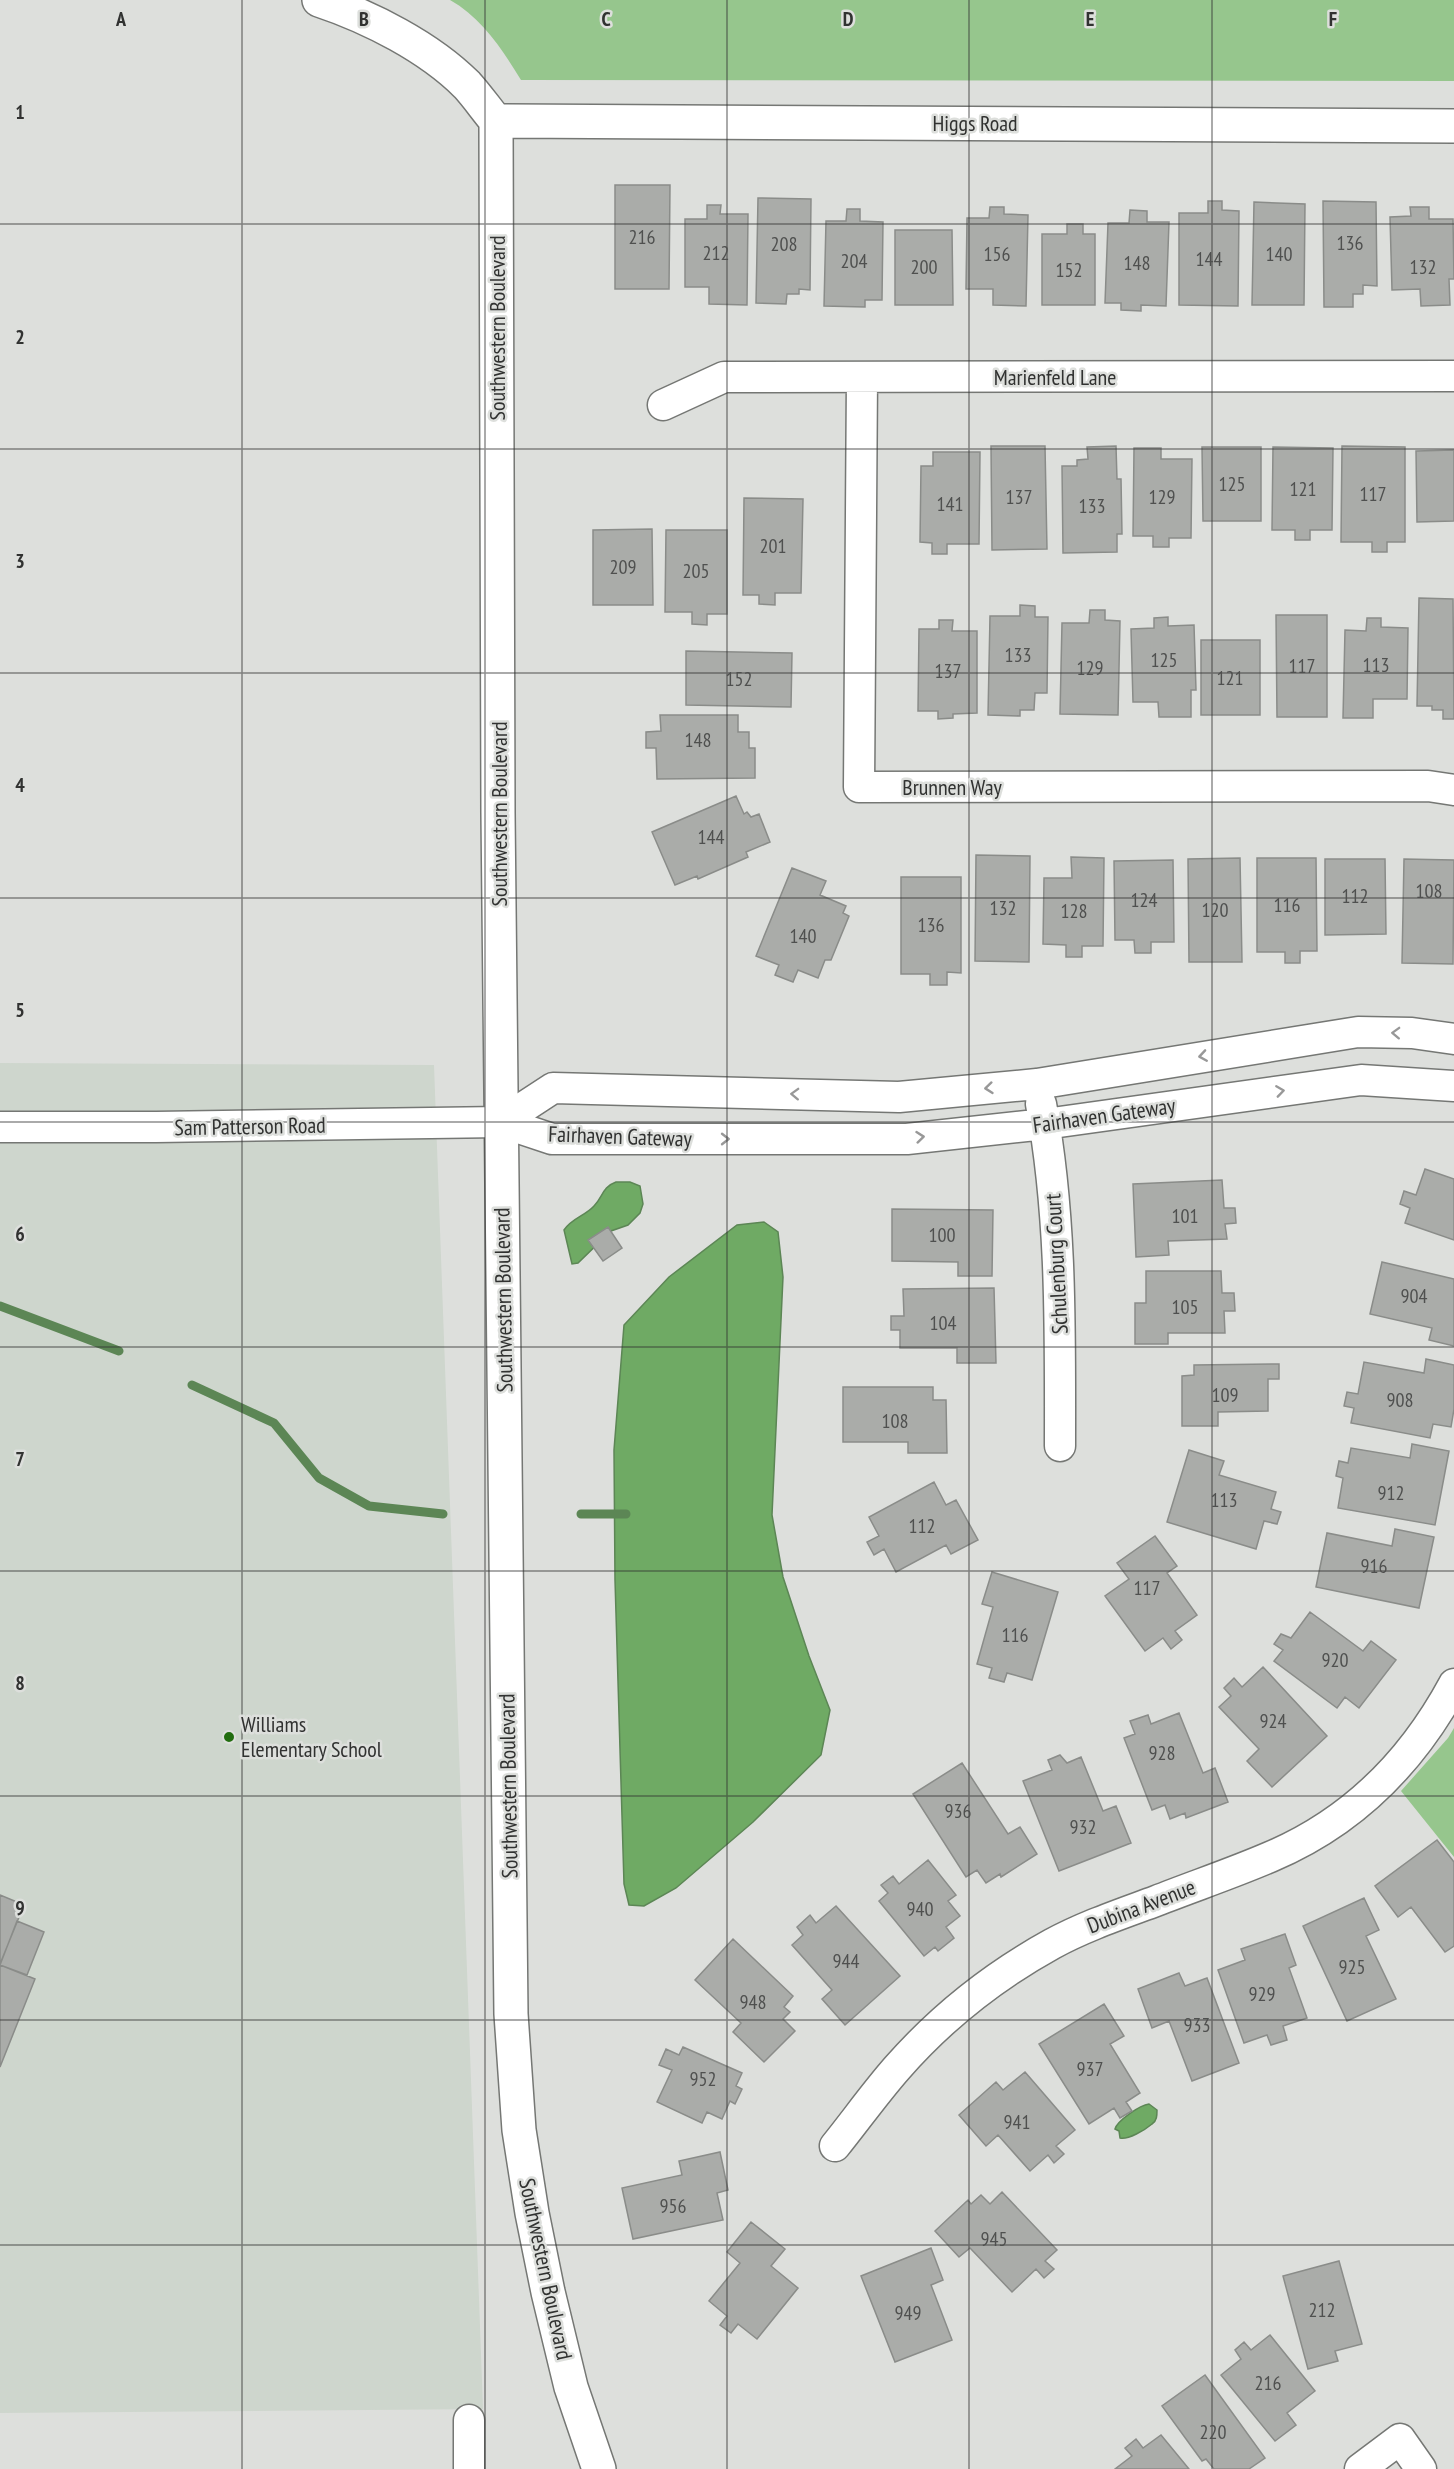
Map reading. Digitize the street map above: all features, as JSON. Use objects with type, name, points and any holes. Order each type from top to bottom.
[{"type":"street","points":[[320,0],[354,12],[395,33],[435,59],[466,84],[496,121]]},
{"type":"street","name":"Higgs Road","points":[[496,121],[1454,126]]},
{"type":"street","name":"Southwestern Boulevard","points":[[496,121],[501,1122],[510,2014],[519,2130],[532,2212],[571,2387],[599,2469]]},
{"type":"street","name":"Marienfeld Lane","points":[[663,405],[724,377],[1454,376]]},
{"type":"street","name":"Brunnen Way","points":[[862,377],[860,787],[1428,786],[1454,790]]},
{"type":"street","name":"Fairhaven Gateway","points":[[501,1122],[553,1088],[899,1097],[1037,1084],[1358,1032],[1412,1034],[1454,1039]]},
{"type":"street","name":"Fairhaven Gateway","points":[[501,1122],[552,1139],[907,1139],[1045,1124],[1361,1080],[1454,1086]]},
{"type":"street","name":"Schulenburg Court","points":[[1037,1084],[1045,1124],[1058,1251],[1060,1446]]},
{"type":"street","name":"Sam Patterson Road","points":[[0,1127],[156,1128],[501,1122]]},
{"type":"street","name":"Dubina Avenue","points":[[835,2146],[897,2068],[925,2039],[970,1998],[1010,1970],[1084,1928],[1272,1857],[1342,1818],[1399,1765],[1421,1739],[1454,1684]]},
{"type":"street","points":[[469,2420],[469,2469]]},
{"type":"street","points":[[1360,2469],[1400,2439],[1421,2469]]},
{"type":"shaded area","points":[[450,0],[1454,0],[1454,81],[521,80],[482,25]]},
{"type":"shaded area","name":"Williams Elementary School","points":[[0,1063],[434,1065],[483,2409],[0,2413]]},
{"type":"shaded area","points":[[616,1182],[630,1182],[640,1186],[643,1204],[640,1213],[628,1225],[611,1231],[578,1263],[572,1264],[564,1230],[597,1203],[605,1189]]},
{"type":"shaded area","points":[[764,1222],[778,1232],[783,1277],[772,1515],[783,1577],[809,1656],[830,1710],[821,1755],[753,1822],[676,1888],[644,1906],[629,1905],[624,1884],[615,1580],[614,1450],[624,1325],[669,1277],[737,1225]]},
{"type":"shaded area","points":[[1454,1728],[1454,1857],[1401,1791],[1448,1738]]},
{"type":"shaded area","points":[[1149,2104],[1157,2110],[1154,2123],[1127,2138],[1120,2138],[1119,2131],[1115,2129],[1120,2122],[1135,2110]]},
{"type":"building","points":[[615,185],[670,185],[669,289],[615,289]]},
{"type":"building","points":[[758,198],[811,199],[810,290],[799,289],[799,294],[787,294],[786,304],[756,303]]},
{"type":"building","points":[[1208,201],[1222,201],[1222,210],[1239,211],[1238,306],[1179,305],[1179,213],[1208,213]]},
{"type":"building","points":[[1323,201],[1376,202],[1377,286],[1363,285],[1363,294],[1353,294],[1353,307],[1324,307]]},
{"type":"building","points":[[1254,202],[1305,204],[1304,305],[1252,305]]},
{"type":"building","points":[[707,205],[721,205],[720,214],[748,214],[747,305],[709,304],[709,287],[685,287],[685,219],[707,219]]},
{"type":"building","points":[[990,207],[1004,207],[1004,214],[1028,215],[1026,306],[993,305],[993,289],[966,289],[967,218],[989,218]]},
{"type":"building","points":[[1410,207],[1429,207],[1429,219],[1453,219],[1454,279],[1449,279],[1450,305],[1421,306],[1420,289],[1392,290],[1390,217],[1411,216]]},
{"type":"building","points":[[847,209],[860,209],[860,221],[883,222],[882,300],[865,300],[865,307],[824,306],[826,221],[846,221]]},
{"type":"building","points":[[1130,210],[1147,211],[1147,222],[1169,222],[1166,306],[1141,305],[1141,311],[1121,310],[1121,303],[1105,303],[1108,223],[1129,223]]},
{"type":"building","points":[[1067,224],[1083,224],[1083,234],[1095,234],[1095,305],[1042,305],[1042,234],[1067,234]]},
{"type":"building","points":[[895,230],[952,230],[953,305],[895,305]]},
{"type":"building","points":[[991,446],[1045,446],[1047,549],[992,550]]},
{"type":"building","points":[[1116,446],[1117,479],[1121,479],[1122,534],[1117,534],[1117,552],[1063,553],[1062,466],[1077,466],[1077,460],[1088,459],[1087,447]]},
{"type":"building","points":[[1342,446],[1405,447],[1405,542],[1387,542],[1387,552],[1372,552],[1372,542],[1341,542]]},
{"type":"building","points":[[1202,447],[1261,447],[1261,521],[1203,521]]},
{"type":"building","points":[[1273,447],[1333,448],[1332,530],[1310,530],[1310,540],[1295,540],[1295,530],[1272,530]]},
{"type":"building","points":[[1134,448],[1161,448],[1161,459],[1192,459],[1191,538],[1169,538],[1169,547],[1153,547],[1153,536],[1133,536]]},
{"type":"building","points":[[1454,450],[1454,521],[1417,522],[1416,451]]},
{"type":"building","points":[[933,452],[980,452],[979,544],[947,544],[947,554],[932,554],[932,543],[920,542],[921,466],[933,466]]},
{"type":"building","points":[[744,498],[803,499],[801,593],[775,593],[775,605],[759,604],[759,595],[743,595]]},
{"type":"building","points":[[652,529],[653,605],[593,605],[593,530]]},
{"type":"building","points":[[666,530],[727,530],[727,614],[707,614],[707,625],[692,624],[692,612],[665,612]]},
{"type":"building","points":[[1419,598],[1453,599],[1454,719],[1443,719],[1443,710],[1432,710],[1432,706],[1417,706]]},
{"type":"building","points":[[1020,605],[1035,606],[1035,617],[1048,617],[1047,693],[1035,693],[1034,710],[1020,710],[1020,716],[988,715],[990,616],[1020,616]]},
{"type":"building","points":[[1090,610],[1105,610],[1105,620],[1120,621],[1118,715],[1060,714],[1062,623],[1089,623]]},
{"type":"building","points":[[1276,615],[1327,615],[1327,717],[1277,717]]},
{"type":"building","points":[[1168,617],[1168,626],[1194,625],[1196,690],[1191,690],[1191,717],[1159,717],[1158,702],[1133,702],[1131,629],[1154,628],[1154,618]]},
{"type":"building","points":[[1367,618],[1381,618],[1381,627],[1408,628],[1407,699],[1373,699],[1373,718],[1343,718],[1345,630],[1366,631]]},
{"type":"building","points":[[939,620],[953,620],[952,631],[977,631],[977,713],[953,714],[953,718],[938,719],[938,711],[918,711],[919,629],[939,629]]},
{"type":"building","points":[[1201,640],[1260,640],[1260,715],[1201,715]]},
{"type":"building","points":[[686,651],[792,653],[791,707],[686,705]]},
{"type":"building","points":[[660,715],[738,715],[738,732],[749,732],[749,748],[755,748],[755,778],[657,779],[656,748],[646,748],[646,732],[661,731]]},
{"type":"building","points":[[736,796],[744,814],[747,812],[751,817],[759,814],[770,842],[746,852],[748,857],[698,879],[697,876],[675,885],[652,832]]},
{"type":"building","points":[[976,855],[1030,856],[1029,962],[975,961]]},
{"type":"building","points":[[1071,857],[1104,858],[1103,946],[1082,946],[1082,957],[1066,957],[1066,945],[1043,944],[1044,878],[1072,878]]},
{"type":"building","points":[[1240,858],[1242,962],[1189,962],[1188,859]]},
{"type":"building","points":[[1257,858],[1316,858],[1317,951],[1300,951],[1300,963],[1285,963],[1285,952],[1257,952]]},
{"type":"building","points":[[1325,859],[1385,859],[1386,934],[1325,935]]},
{"type":"building","points":[[1404,859],[1454,860],[1453,964],[1402,963]]},
{"type":"building","points":[[1173,860],[1174,942],[1151,942],[1151,953],[1135,953],[1134,940],[1115,940],[1114,861]]},
{"type":"building","points":[[792,868],[826,881],[820,895],[846,906],[843,913],[849,916],[831,960],[825,960],[818,978],[798,970],[793,982],[775,975],[779,965],[756,956]]},
{"type":"building","points":[[901,877],[961,877],[961,973],[947,972],[947,985],[930,985],[930,974],[901,974]]},
{"type":"building","points":[[1425,1169],[1454,1179],[1454,1240],[1405,1223],[1410,1208],[1400,1204],[1404,1191],[1416,1195]]},
{"type":"building","points":[[1222,1180],[1224,1208],[1235,1208],[1236,1223],[1225,1224],[1227,1239],[1168,1241],[1169,1255],[1136,1257],[1133,1184]]},
{"type":"building","points":[[892,1209],[993,1210],[992,1276],[958,1276],[958,1262],[892,1261]]},
{"type":"building","points":[[608,1227],[622,1248],[603,1261],[588,1240]]},
{"type":"building","points":[[1382,1262],[1454,1279],[1454,1346],[1429,1340],[1432,1328],[1370,1314]]},
{"type":"building","points":[[1146,1271],[1221,1271],[1222,1293],[1234,1293],[1235,1311],[1224,1311],[1225,1333],[1168,1333],[1168,1344],[1135,1344],[1135,1303],[1146,1303]]},
{"type":"building","points":[[994,1288],[996,1363],[957,1363],[957,1348],[900,1348],[900,1330],[891,1330],[891,1316],[904,1316],[903,1289]]},
{"type":"building","points":[[1426,1359],[1454,1365],[1454,1409],[1451,1427],[1433,1424],[1430,1438],[1351,1423],[1354,1408],[1344,1406],[1347,1392],[1358,1394],[1364,1362],[1424,1373]]},
{"type":"building","points":[[1279,1364],[1279,1379],[1268,1379],[1268,1411],[1218,1412],[1218,1426],[1182,1426],[1182,1376],[1194,1375],[1194,1365]]},
{"type":"building","points":[[843,1387],[933,1387],[933,1400],[946,1400],[947,1453],[908,1453],[908,1442],[843,1442]]},
{"type":"building","points":[[1412,1444],[1449,1451],[1435,1525],[1338,1508],[1343,1478],[1336,1476],[1339,1461],[1348,1463],[1351,1448],[1410,1458]]},
{"type":"building","points":[[1189,1450],[1224,1461],[1219,1475],[1276,1492],[1271,1509],[1281,1512],[1277,1524],[1264,1521],[1256,1549],[1167,1522]]},
{"type":"building","points":[[934,1482],[946,1505],[956,1500],[978,1540],[951,1554],[946,1545],[896,1572],[884,1549],[874,1555],[867,1542],[879,1536],[869,1517]]},
{"type":"building","points":[[1395,1529],[1434,1537],[1419,1608],[1316,1587],[1327,1533],[1392,1546]]},
{"type":"building","points":[[1155,1536],[1177,1566],[1167,1573],[1197,1615],[1175,1631],[1182,1640],[1171,1649],[1163,1638],[1145,1651],[1105,1596],[1129,1579],[1117,1563]]},
{"type":"building","points":[[992,1572],[1058,1592],[1032,1680],[1007,1673],[1004,1682],[989,1678],[992,1668],[977,1664],[993,1607],[982,1604]]},
{"type":"building","points":[[1310,1612],[1363,1651],[1371,1641],[1396,1660],[1359,1708],[1345,1697],[1337,1708],[1274,1661],[1283,1650],[1274,1644],[1281,1634],[1291,1638]]},
{"type":"building","points":[[1263,1667],[1327,1736],[1272,1787],[1247,1761],[1259,1749],[1219,1707],[1231,1696],[1224,1688],[1234,1678],[1242,1687]]},
{"type":"building","points":[[1179,1713],[1203,1773],[1215,1768],[1228,1802],[1186,1818],[1185,1813],[1170,1819],[1165,1805],[1152,1810],[1124,1738],[1135,1734],[1130,1721],[1148,1715],[1151,1724]]},
{"type":"building","points":[[1060,1755],[1067,1763],[1081,1757],[1103,1811],[1116,1806],[1131,1843],[1059,1871],[1023,1781],[1052,1770],[1048,1760]]},
{"type":"building","points":[[962,1763],[1008,1834],[1020,1827],[1037,1854],[1001,1877],[1000,1874],[986,1883],[977,1870],[966,1877],[913,1794]]},
{"type":"building","points":[[1437,1840],[1454,1862],[1454,1946],[1445,1952],[1411,1907],[1398,1917],[1375,1886]]},
{"type":"building","points":[[928,1860],[956,1895],[948,1901],[960,1916],[946,1927],[954,1938],[938,1951],[935,1947],[924,1956],[879,1901],[888,1893],[881,1885],[893,1876],[899,1884]]},
{"type":"building","points":[[0,1895],[24,1905],[0,1964]]},
{"type":"building","points":[[1364,1898],[1379,1930],[1366,1936],[1396,1999],[1347,2021],[1303,1926]]},
{"type":"building","points":[[836,1906],[900,1976],[845,2025],[822,1999],[832,1990],[792,1945],[803,1935],[797,1927],[810,1915],[816,1923]]},
{"type":"building","points":[[17,1921],[44,1932],[27,1975],[0,1965]]},
{"type":"building","points":[[1285,1934],[1296,1965],[1289,1968],[1307,2018],[1283,2026],[1287,2040],[1271,2045],[1267,2035],[1244,2043],[1218,1970],[1245,1960],[1241,1949]]},
{"type":"building","points":[[733,1939],[793,1996],[784,2007],[790,2012],[783,2019],[795,2031],[764,2062],[733,2032],[741,2023],[695,1980]]},
{"type":"building","points":[[0,1965],[35,1979],[0,2067]]},
{"type":"building","points":[[1179,1973],[1185,1986],[1207,1978],[1239,2063],[1192,2081],[1169,2021],[1152,2028],[1138,1989]]},
{"type":"building","points":[[1104,2004],[1124,2036],[1110,2044],[1140,2093],[1126,2102],[1132,2111],[1120,2118],[1114,2108],[1089,2124],[1039,2044]]},
{"type":"building","points":[[683,2047],[742,2073],[736,2086],[742,2089],[735,2104],[730,2101],[722,2119],[707,2112],[702,2123],[657,2102],[672,2070],[659,2065],[666,2049],[679,2055]]},
{"type":"building","points":[[1025,2072],[1075,2130],[1056,2146],[1064,2154],[1054,2163],[1048,2155],[1030,2171],[998,2135],[986,2146],[959,2115],[996,2082],[1003,2090]]},
{"type":"building","points":[[720,2152],[728,2190],[717,2193],[723,2220],[633,2239],[622,2188],[682,2175],[679,2161]]},
{"type":"building","points":[[1002,2192],[1057,2250],[1045,2261],[1054,2269],[1044,2278],[1036,2269],[1012,2292],[970,2248],[959,2257],[935,2231],[968,2200],[971,2204],[981,2195],[990,2204]]},
{"type":"building","points":[[751,2222],[785,2249],[771,2266],[798,2288],[757,2339],[738,2324],[731,2333],[720,2325],[727,2316],[709,2301],[740,2263],[727,2252]]},
{"type":"building","points":[[931,2248],[943,2280],[931,2285],[952,2340],[895,2362],[861,2276]]},
{"type":"building","points":[[1339,2261],[1362,2344],[1335,2351],[1338,2361],[1308,2369],[1283,2276]]},
{"type":"building","points":[[1270,2335],[1315,2391],[1287,2413],[1296,2425],[1275,2441],[1221,2375],[1241,2359],[1235,2350],[1244,2342],[1251,2350]]},
{"type":"building","points":[[1205,2375],[1265,2458],[1249,2469],[1214,2469],[1206,2459],[1202,2461],[1162,2406]]},
{"type":"building","points":[[1161,2435],[1189,2469],[1115,2469],[1132,2456],[1125,2448],[1136,2439],[1143,2448]]},
{"type":"waterway","points":[[0,1306],[119,1351]]},
{"type":"waterway","points":[[192,1385],[274,1423],[319,1478],[369,1506],[443,1514]]},
{"type":"waterway","points":[[581,1514],[626,1514]]},
{"type":"place","name":"Williams Elementary School","points":[[229,1737]]}]
